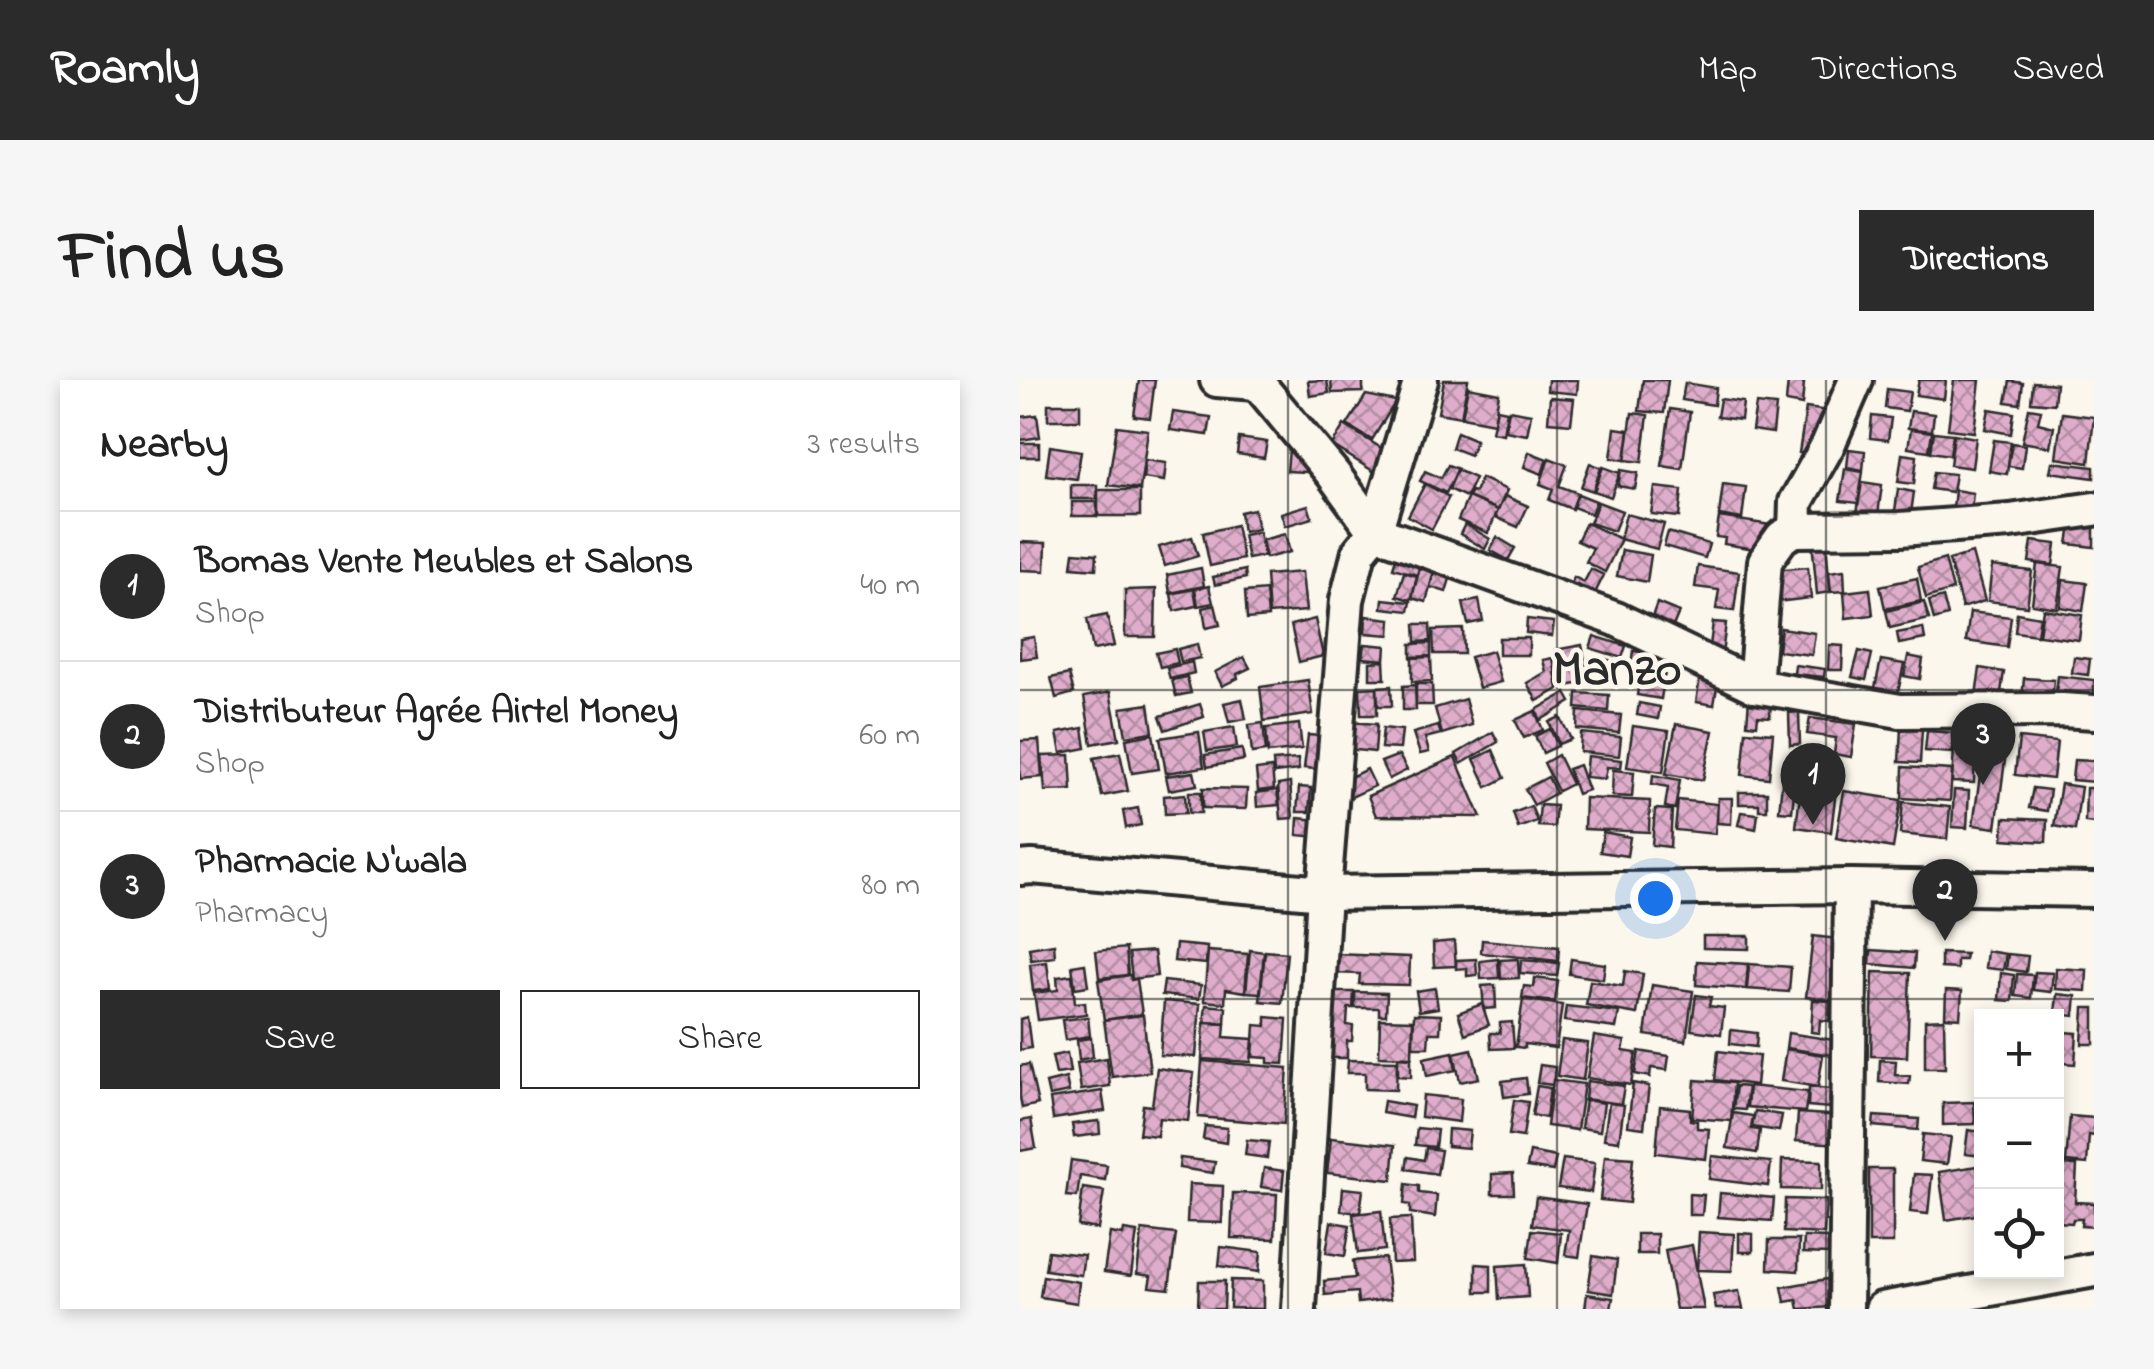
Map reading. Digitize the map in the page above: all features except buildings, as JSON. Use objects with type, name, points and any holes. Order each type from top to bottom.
[{"type":"street","points":[[1217,380],[1256,382],[1333,474],[1375,532],[1616,619],[1755,686],[1900,711],[2094,712]]},
{"type":"street","points":[[1299,1309],[1324,893],[1347,600],[1359,552],[1375,532],[1421,380]]},
{"type":"street","points":[[1794,530],[1796,502],[1828,445],[1856,380]]},
{"type":"street","points":[[1755,686],[1765,560],[1782,537],[1794,530],[1900,529],[2010,521],[2094,509]]},
{"type":"street","points":[[1020,868],[1324,893],[1851,886],[2094,890]]},
{"type":"street","points":[[1846,1309],[1851,886]]},
{"type":"street","points":[[1882,1309],[2094,1270]]},
{"type":"place","name":"Pharmacie N'wala","points":[[1983,785]]},
{"type":"place","name":"Bomas Vente Meubles et Salons","points":[[1813,825]]},
{"type":"place","name":"Distributeur Agrée Airtel Money","points":[[1945,941]]},
{"type":"district","name":"Manzo","points":[[1617,666]]}]
